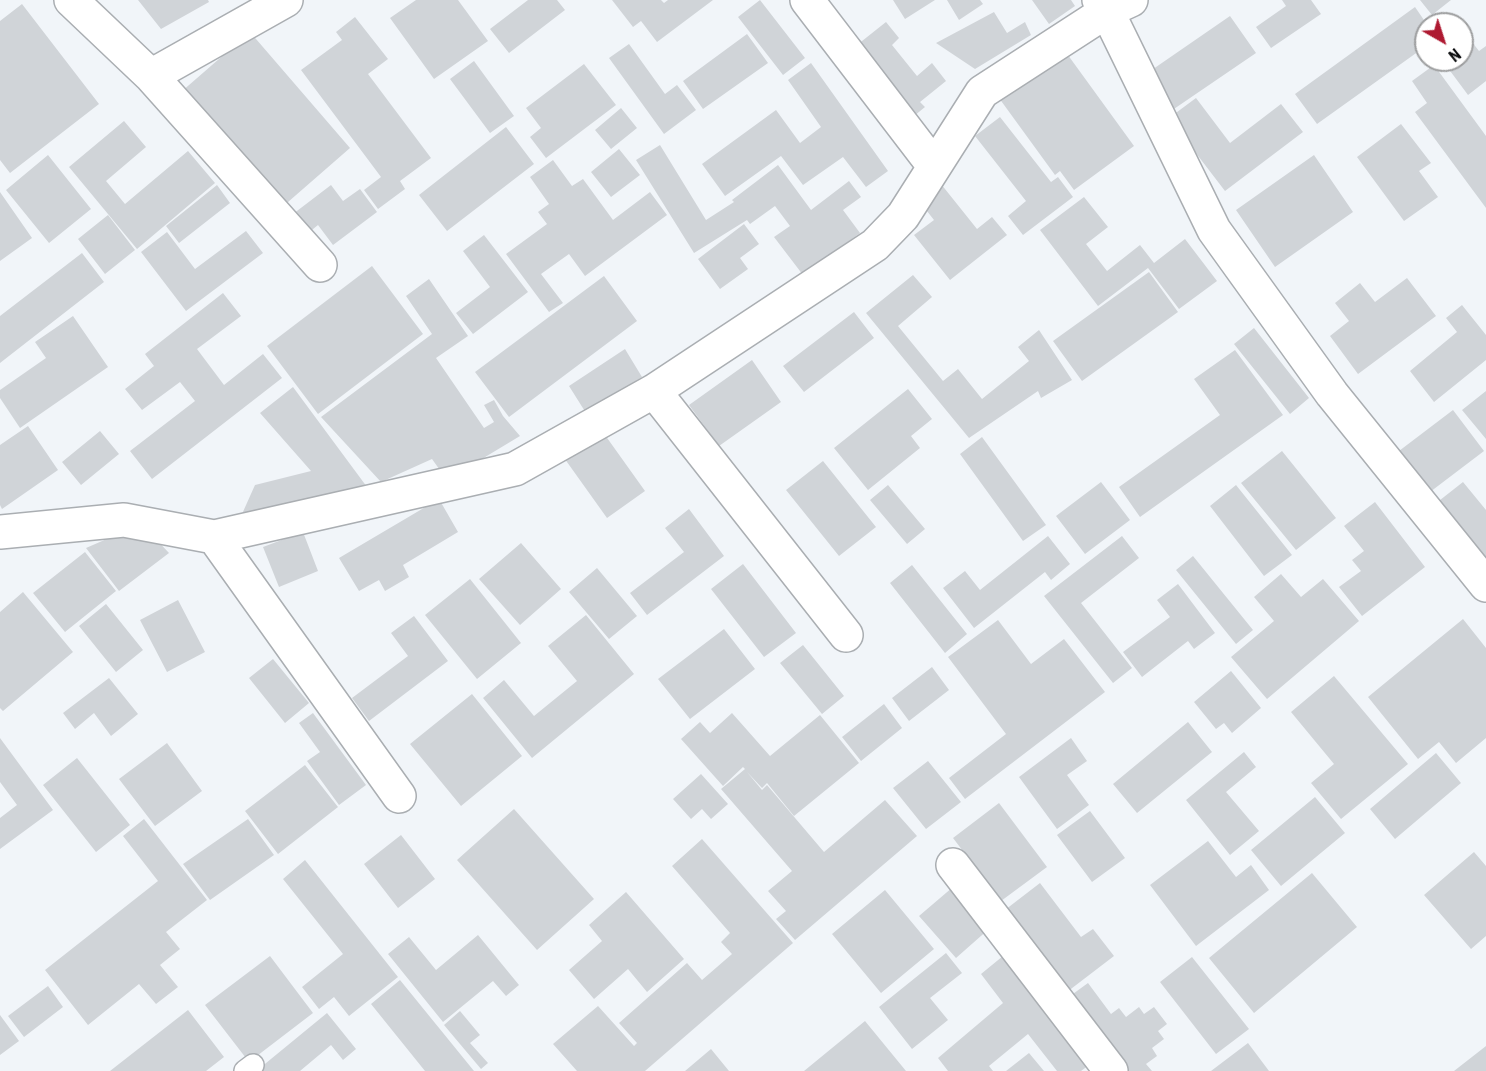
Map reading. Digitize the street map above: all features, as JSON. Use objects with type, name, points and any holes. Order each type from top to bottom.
[{"type":"street","points":[[71,0],[151,76],[320,265]]},
{"type":"street","points":[[151,76],[286,0]]},
{"type":"street","points":[[807,0],[934,166]]},
{"type":"street","points":[[0,532],[124,520],[214,537],[515,469],[654,391],[875,245],[903,216],[982,92],[1113,4],[1214,230],[1332,394],[1486,585]]},
{"type":"street","points":[[654,391],[846,635]]},
{"type":"street","points":[[214,537],[399,796]]},
{"type":"street","points":[[953,865],[1111,1071]]},
{"type":"building","points":[[138,0],[208,0],[209,2],[161,29]]},
{"type":"building","points":[[416,0],[458,0],[488,41],[434,79],[390,18]]},
{"type":"building","points":[[528,0],[557,0],[565,10],[509,53],[490,29]]},
{"type":"building","points":[[612,0],[661,0],[664,3],[668,0],[713,0],[657,42],[641,21],[633,27]]},
{"type":"building","points":[[760,0],[805,58],[783,75],[738,17]]},
{"type":"building","points":[[893,0],[935,0],[905,19]]},
{"type":"building","points":[[947,0],[980,0],[983,4],[959,20]]},
{"type":"building","points":[[1032,0],[1071,0],[1075,6],[1049,24]]},
{"type":"building","points":[[1282,0],[1311,0],[1321,14],[1271,48],[1256,27],[1286,6]]},
{"type":"building","points":[[1420,0],[1451,0],[1436,12],[1430,12]]},
{"type":"building","points":[[22,4],[99,104],[10,173],[0,160],[0,21]]},
{"type":"building","points":[[1415,7],[1418,12],[1414,12],[1414,55],[1317,124],[1295,94]]},
{"type":"building","points":[[994,12],[1007,33],[1025,22],[1031,35],[975,69],[936,43]]},
{"type":"building","points":[[1230,16],[1256,53],[1168,113],[1143,76]]},
{"type":"building","points":[[355,17],[388,59],[368,74],[431,158],[400,181],[405,189],[378,209],[364,190],[381,177],[301,70],[342,40],[336,32]]},
{"type":"building","points":[[886,22],[899,38],[892,45],[917,76],[932,63],[946,81],[920,102],[925,107],[914,116],[857,45]]},
{"type":"building","points":[[250,32],[350,148],[280,209],[181,92]]},
{"type":"building","points":[[747,34],[768,63],[703,109],[683,81]]},
{"type":"building","points":[[629,44],[665,94],[677,85],[696,110],[664,134],[609,58]]},
{"type":"building","points":[[1474,45],[1479,51],[1486,46],[1486,81],[1468,95],[1451,72],[1474,72]]},
{"type":"building","points":[[1065,51],[1134,146],[1074,190],[1060,171],[1055,175],[999,98]]},
{"type":"building","points":[[474,61],[514,116],[490,133],[450,79]]},
{"type":"building","points":[[811,63],[888,171],[866,187],[843,157],[803,185],[781,156],[725,196],[702,164],[776,110],[800,143],[821,127],[788,80]]},
{"type":"building","points":[[584,64],[616,105],[546,158],[530,137],[541,128],[526,108]]},
{"type":"building","points":[[1424,72],[1439,72],[1486,136],[1486,208],[1415,112],[1427,103],[1412,81]]},
{"type":"building","points":[[1196,98],[1230,143],[1281,104],[1303,132],[1225,191],[1169,118]]},
{"type":"building","points":[[621,108],[637,128],[611,149],[595,130]]},
{"type":"building","points":[[1000,117],[1051,182],[1058,177],[1073,197],[1023,235],[1008,216],[1026,201],[975,136]]},
{"type":"building","points":[[124,121],[146,147],[106,181],[125,204],[188,151],[215,183],[137,249],[69,167]]},
{"type":"building","points":[[1401,124],[1431,163],[1419,171],[1438,197],[1404,221],[1357,157]]},
{"type":"building","points":[[506,127],[534,164],[447,231],[419,195]]},
{"type":"building","points":[[660,145],[706,220],[734,202],[732,200],[778,165],[811,210],[849,181],[861,197],[843,210],[860,233],[803,275],[774,237],[790,226],[775,206],[750,224],[747,220],[694,253],[636,160]]},
{"type":"building","points":[[619,149],[640,175],[611,197],[591,172]]},
{"type":"building","points":[[48,155],[91,209],[49,243],[6,190]]},
{"type":"building","points":[[1314,155],[1353,212],[1275,267],[1236,210]]},
{"type":"building","points":[[553,160],[572,186],[583,179],[613,220],[650,192],[667,215],[585,276],[569,254],[541,274],[563,303],[549,312],[506,254],[547,224],[538,212],[549,204],[530,177]]},
{"type":"building","points":[[941,184],[977,229],[992,217],[1007,235],[950,280],[914,235],[934,220],[919,201]]},
{"type":"building","points":[[217,185],[230,203],[179,243],[166,226]]},
{"type":"building","points":[[331,185],[343,201],[360,189],[377,212],[333,245],[318,225],[307,234],[293,214]]},
{"type":"building","points":[[0,192],[32,238],[0,261]]},
{"type":"building","points":[[1084,197],[1108,227],[1086,244],[1107,271],[1140,245],[1154,263],[1185,239],[1217,281],[1179,309],[1148,268],[1098,306],[1040,230]]},
{"type":"building","points":[[108,215],[135,250],[105,274],[78,239]]},
{"type":"building","points":[[744,224],[759,244],[740,258],[748,269],[720,289],[698,259]]},
{"type":"building","points":[[246,231],[263,253],[186,311],[141,252],[167,232],[195,269]]},
{"type":"building","points":[[484,235],[528,292],[473,334],[456,313],[490,287],[463,251]]},
{"type":"building","points":[[82,253],[104,282],[0,363],[0,316]]},
{"type":"building","points":[[372,266],[423,334],[318,414],[267,346]]},
{"type":"building","points":[[1149,272],[1178,312],[1082,381],[1053,341]]},
{"type":"building","points":[[913,275],[932,297],[898,326],[943,381],[958,369],[982,399],[1029,361],[1018,347],[1039,330],[1072,380],[1041,398],[1038,391],[969,438],[866,313]]},
{"type":"building","points":[[604,276],[637,321],[509,417],[475,372]]},
{"type":"building","points":[[1407,278],[1436,316],[1358,374],[1330,336],[1349,321],[1335,303],[1360,283],[1375,302]]},
{"type":"building","points":[[429,279],[468,336],[436,358],[484,428],[494,422],[484,405],[494,400],[503,416],[520,436],[447,480],[432,459],[381,482],[321,417],[432,334],[406,296]]},
{"type":"building","points":[[223,293],[241,316],[197,349],[224,385],[263,354],[282,378],[152,479],[130,451],[195,401],[180,382],[142,410],[125,389],[154,366],[145,354]]},
{"type":"building","points":[[1462,305],[1486,335],[1486,360],[1434,402],[1410,371],[1457,332],[1446,318]]},
{"type":"building","points":[[854,312],[874,338],[804,392],[783,366]]},
{"type":"building","points":[[73,316],[108,367],[20,428],[0,398],[0,390],[46,358],[35,342]]},
{"type":"building","points":[[1254,328],[1309,398],[1290,414],[1234,344]]},
{"type":"building","points":[[625,349],[642,377],[586,413],[569,386]]},
{"type":"building","points":[[1235,350],[1283,415],[1140,517],[1119,487],[1220,415],[1194,379]]},
{"type":"building","points":[[752,360],[781,402],[719,446],[689,405]]},
{"type":"building","points":[[293,387],[367,487],[242,514],[255,485],[311,471],[260,413]]},
{"type":"building","points":[[908,389],[932,419],[911,436],[920,448],[868,490],[834,448]]},
{"type":"building","points":[[1486,391],[1486,439],[1462,410]]},
{"type":"building","points":[[1453,410],[1484,451],[1430,492],[1399,451]]},
{"type":"building","points":[[28,426],[58,470],[2,509],[0,505],[0,445]]},
{"type":"building","points":[[600,428],[645,491],[607,518],[562,455]]},
{"type":"building","points":[[100,431],[119,454],[81,485],[62,462]]},
{"type":"building","points":[[982,437],[1046,525],[1023,541],[960,454]]},
{"type":"building","points":[[1282,451],[1336,518],[1296,550],[1241,483]]},
{"type":"building","points":[[823,461],[876,527],[839,556],[786,490]]},
{"type":"building","points":[[1101,482],[1130,520],[1085,554],[1056,516]]},
{"type":"building","points":[[1463,482],[1486,510],[1486,567],[1435,504]]},
{"type":"building","points":[[888,485],[925,529],[907,544],[870,500]]},
{"type":"building","points":[[1236,485],[1292,555],[1264,576],[1210,506]]},
{"type":"building","points":[[439,499],[458,532],[403,565],[409,577],[385,591],[379,580],[359,591],[339,558]]},
{"type":"building","points":[[1375,502],[1425,567],[1362,616],[1339,587],[1361,571],[1352,560],[1364,551],[1344,526]]},
{"type":"building","points":[[689,509],[724,556],[647,615],[630,593],[684,552],[665,528]]},
{"type":"building","points":[[303,532],[318,571],[279,587],[263,547]]},
{"type":"building","points":[[116,535],[153,536],[169,553],[119,591],[86,548]]},
{"type":"building","points":[[1048,536],[1070,564],[1051,580],[1045,572],[974,628],[943,588],[965,571],[980,590]]},
{"type":"building","points":[[1122,536],[1139,558],[1081,603],[1132,668],[1113,683],[1044,596]]},
{"type":"building","points":[[521,543],[561,589],[520,625],[479,579]]},
{"type":"building","points":[[85,552],[116,591],[65,632],[33,593]]},
{"type":"building","points":[[1193,556],[1253,630],[1236,644],[1176,570]]},
{"type":"building","points":[[743,564],[796,633],[764,657],[711,589]]},
{"type":"building","points":[[912,565],[967,634],[945,653],[890,583]]},
{"type":"building","points":[[597,568],[637,616],[609,639],[569,592]]},
{"type":"building","points":[[1281,574],[1301,597],[1323,579],[1359,621],[1267,699],[1231,657],[1274,621],[1254,597]]},
{"type":"building","points":[[470,579],[521,643],[477,679],[425,615]]},
{"type":"building","points":[[1178,584],[1215,633],[1194,649],[1188,641],[1142,677],[1123,652],[1170,617],[1157,600]]},
{"type":"building","points":[[23,592],[73,652],[3,711],[0,708],[0,612]]},
{"type":"building","points":[[178,600],[205,652],[167,672],[140,620]]},
{"type":"building","points":[[106,604],[143,650],[116,672],[79,626]]},
{"type":"building","points":[[586,615],[634,674],[532,758],[483,698],[504,680],[534,716],[577,681],[548,646]]},
{"type":"building","points":[[414,616],[448,661],[369,721],[352,698],[408,656],[391,633]]},
{"type":"building","points":[[1463,619],[1486,648],[1486,738],[1456,763],[1439,742],[1418,759],[1368,697]]},
{"type":"building","points":[[998,620],[1031,664],[1064,639],[1105,692],[965,799],[949,778],[1006,734],[948,657]]},
{"type":"building","points":[[724,629],[755,669],[690,719],[658,679]]},
{"type":"building","points":[[803,645],[844,696],[822,714],[780,663]]},
{"type":"building","points":[[273,659],[309,703],[285,723],[249,678]]},
{"type":"building","points":[[932,667],[949,690],[909,721],[892,698]]},
{"type":"building","points":[[1231,671],[1261,708],[1232,733],[1224,723],[1216,729],[1194,702]]},
{"type":"building","points":[[1334,676],[1408,764],[1341,819],[1311,783],[1334,764],[1291,712]]},
{"type":"building","points":[[109,678],[138,714],[111,736],[94,713],[75,729],[63,713]]},
{"type":"building","points":[[472,694],[522,756],[461,806],[410,744]]},
{"type":"building","points":[[884,704],[902,728],[861,761],[842,737]]},
{"type":"building","points":[[313,713],[366,785],[339,805],[307,761],[320,752],[299,723]]},
{"type":"building","points":[[732,713],[770,756],[820,715],[859,763],[794,816],[767,783],[762,788],[747,772],[762,790],[767,785],[824,852],[885,800],[917,836],[795,940],[776,919],[786,911],[768,891],[792,871],[721,789],[745,769],[743,767],[723,786],[681,739],[700,722],[710,733]]},
{"type":"building","points":[[1188,722],[1212,752],[1137,813],[1113,784]]},
{"type":"building","points":[[0,738],[53,810],[0,849],[0,818],[17,805],[0,782]]},
{"type":"building","points":[[1071,738],[1087,761],[1067,775],[1089,805],[1057,829],[1019,777]]},
{"type":"building","points":[[167,743],[202,791],[155,826],[119,779]]},
{"type":"building","points":[[1244,752],[1256,767],[1226,792],[1259,831],[1230,855],[1186,800]]},
{"type":"building","points":[[1436,753],[1461,783],[1395,839],[1370,809]]},
{"type":"building","points":[[77,758],[130,825],[96,852],[43,785]]},
{"type":"building","points":[[928,761],[961,802],[926,829],[893,788]]},
{"type":"building","points":[[305,765],[338,807],[278,854],[245,811]]},
{"type":"building","points":[[701,774],[728,804],[711,819],[702,809],[691,819],[673,799]]},
{"type":"building","points":[[1315,797],[1345,833],[1281,886],[1251,850]]},
{"type":"building","points":[[999,803],[1047,867],[1001,901],[953,838]]},
{"type":"building","points":[[514,809],[594,899],[537,950],[457,860]]},
{"type":"building","points":[[1090,811],[1125,858],[1092,882],[1057,835]]},
{"type":"building","points":[[144,819],[207,900],[166,932],[180,949],[160,965],[178,987],[156,1004],[139,984],[88,1025],[45,970],[158,881],[123,836]]},
{"type":"building","points":[[248,819],[274,855],[210,900],[183,864]]},
{"type":"building","points":[[401,835],[435,879],[398,908],[364,864]]},
{"type":"building","points":[[702,839],[793,943],[645,1071],[577,1071],[553,1044],[598,1006],[634,1046],[637,1043],[619,1023],[687,963],[702,980],[732,954],[721,942],[730,933],[672,866]]},
{"type":"building","points":[[1208,841],[1236,877],[1251,865],[1269,890],[1196,946],[1150,885]]},
{"type":"building","points":[[1474,852],[1486,866],[1486,936],[1471,949],[1424,895]]},
{"type":"building","points":[[305,860],[398,977],[349,1016],[334,997],[319,1009],[302,987],[343,954],[283,879]]},
{"type":"building","points":[[1312,873],[1357,927],[1254,1013],[1209,958]]},
{"type":"building","points":[[1040,883],[1081,937],[1093,929],[1114,956],[1063,995],[1001,913]]},
{"type":"building","points":[[953,887],[990,928],[956,958],[919,916]]},
{"type":"building","points":[[885,890],[934,949],[881,993],[832,934]]},
{"type":"building","points":[[626,892],[684,959],[647,992],[628,969],[594,999],[569,970],[602,941],[589,925]]},
{"type":"building","points":[[478,935],[519,985],[506,996],[493,981],[443,1022],[388,954],[409,937],[436,970]]},
{"type":"building","points":[[946,953],[962,973],[930,998],[948,1020],[912,1049],[879,1007]]},
{"type":"building","points":[[270,956],[313,1013],[249,1062],[205,1005]]},
{"type":"building","points":[[1003,956],[1089,1065],[1081,1071],[1057,1071],[1028,1034],[989,1066],[993,1071],[948,1071],[938,1058],[1003,1003],[981,974]]},
{"type":"building","points":[[1192,957],[1249,1029],[1216,1054],[1160,982]]},
{"type":"building","points":[[400,980],[474,1071],[425,1071],[371,1004]]},
{"type":"building","points":[[1088,983],[1111,1014],[1119,1008],[1126,1017],[1139,1007],[1144,1014],[1154,1007],[1167,1024],[1158,1031],[1164,1039],[1152,1048],[1157,1056],[1146,1064],[1152,1071],[1120,1071],[1066,999]]},
{"type":"building","points":[[48,986],[63,1007],[24,1037],[8,1016]]},
{"type":"building","points":[[188,1010],[224,1057],[206,1071],[110,1071]]},
{"type":"building","points":[[460,1011],[480,1035],[470,1043],[488,1063],[481,1069],[444,1025]]},
{"type":"building","points":[[327,1013],[356,1049],[343,1060],[331,1045],[300,1071],[262,1071],[260,1068]]},
{"type":"building","points":[[0,1015],[19,1041],[0,1055]]},
{"type":"building","points":[[865,1021],[906,1071],[804,1071]]},
{"type":"building","points":[[1248,1043],[1269,1071],[1211,1071]]},
{"type":"building","points":[[1486,1046],[1486,1071],[1454,1071]]},
{"type":"building","points":[[711,1049],[729,1071],[685,1071]]},
{"type":"building","points":[[1029,1053],[1044,1071],[1006,1071]]}]
